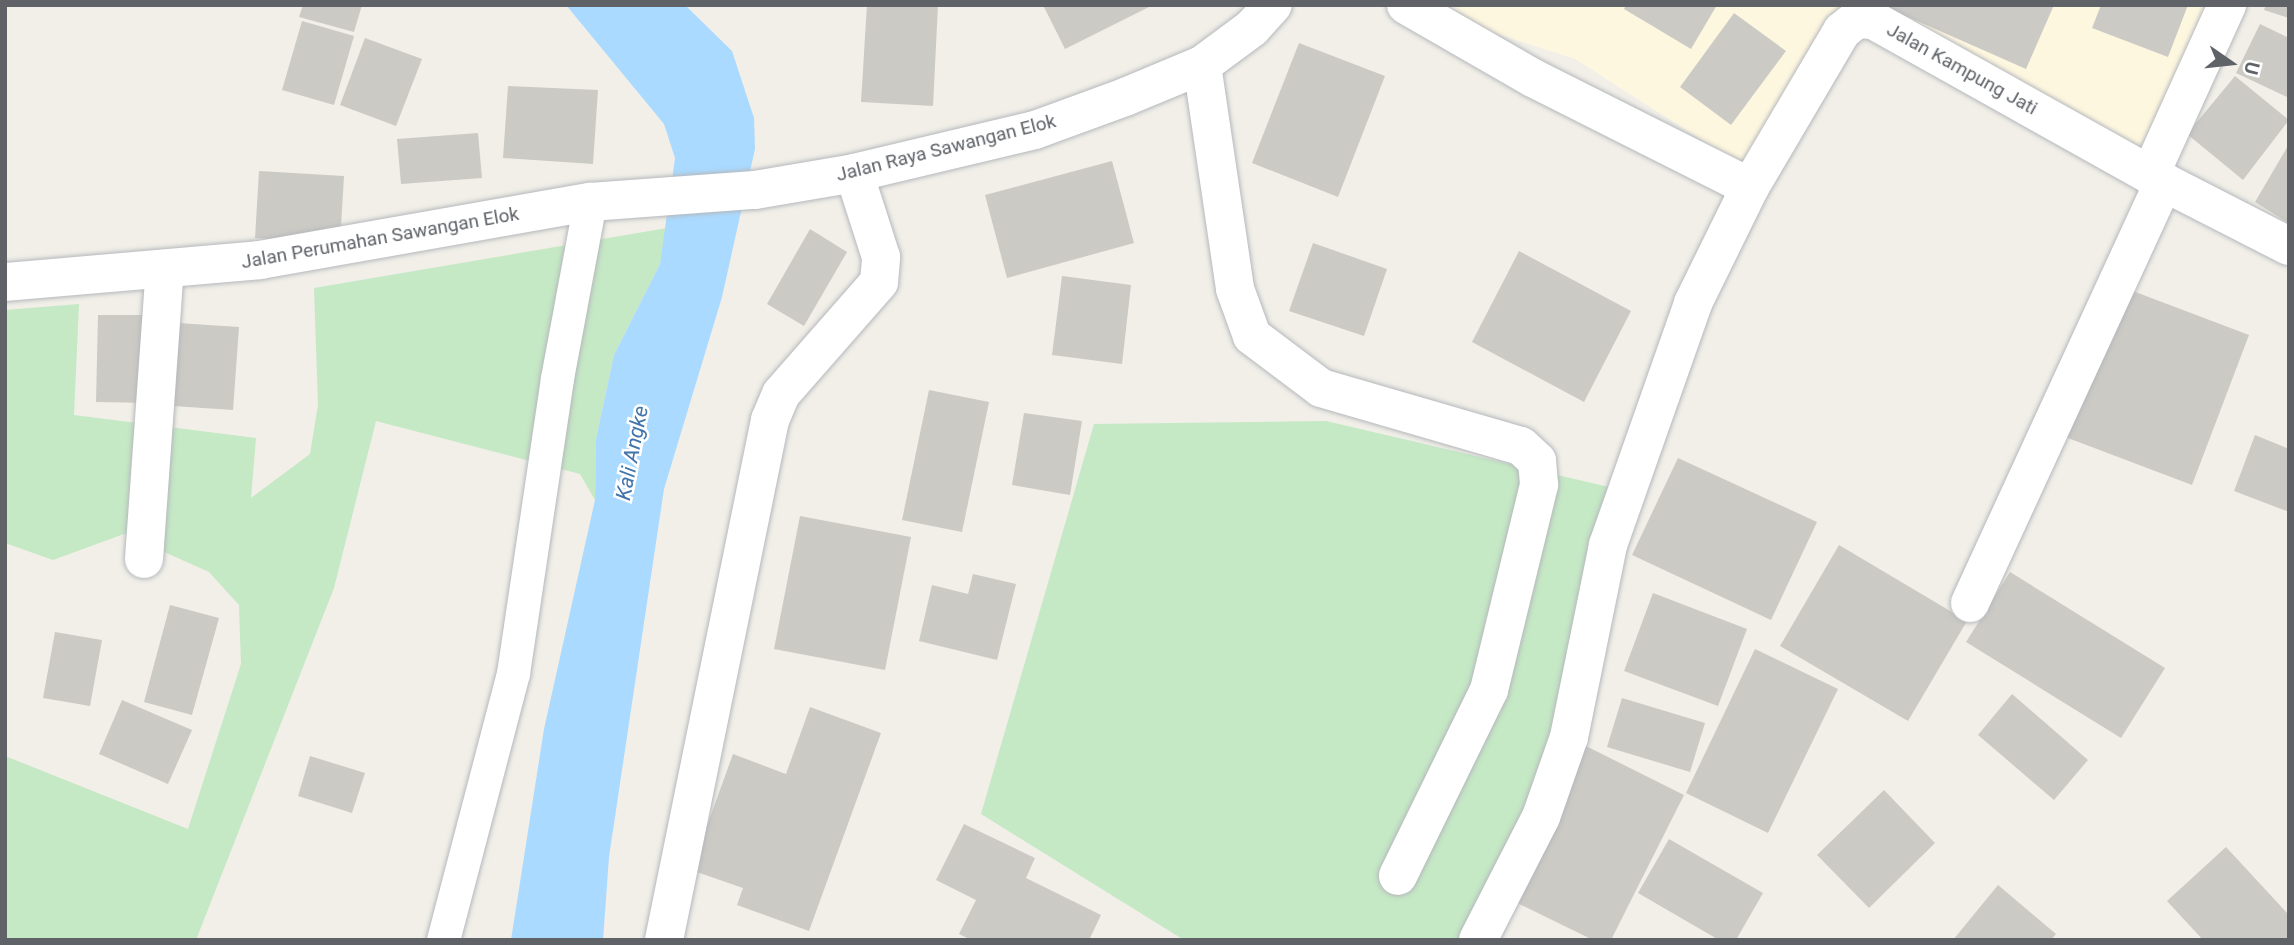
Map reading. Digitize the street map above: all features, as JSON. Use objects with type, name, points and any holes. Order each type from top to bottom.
[{"type":"street","name":"Jalan Raya Sawangan Elok","points":[[755,190],[854,173],[1035,130],[1202,65],[1252,28],[1273,5]]},
{"type":"street","points":[[1406,5],[1533,78],[1750,187]]},
{"type":"street","points":[[1970,603],[2157,178],[2227,5]]},
{"type":"street","name":"Jalan Kampung Jati","points":[[1478,940],[1541,817],[1569,737],[1608,545],[1693,303],[1750,187],[1842,31],[1857,19],[1873,20],[2157,178],[2289,246]]},
{"type":"street","points":[[1202,65],[1235,289],[1252,336],[1321,388],[1521,446],[1537,461],[1539,485],[1489,690],[1398,876]]},
{"type":"street","points":[[664,940],[770,420],[781,394],[879,282],[881,257],[854,173]]},
{"type":"street","name":"Jalan Perumahan Sawangan Elok","points":[[5,282],[164,269],[384,242],[590,202],[755,190]]},
{"type":"street","points":[[144,559],[164,269]]},
{"type":"lane","points":[[443,940],[513,673],[557,377],[590,202]]},
{"type":"shaded area","points":[[1408,5],[1871,5],[1741,165],[1575,59]]},
{"type":"shaded area","points":[[1871,5],[2218,5],[2148,158]]},
{"type":"green space","points":[[667,228],[660,264],[614,355],[596,439],[595,500],[580,474],[376,421],[334,588],[196,940],[5,940],[5,756],[188,829],[241,664],[239,605],[209,572],[124,534],[53,560],[5,543],[5,310],[79,304],[74,415],[256,438],[251,498],[310,454],[318,405],[314,288]]},
{"type":"green space","points":[[1326,421],[1613,488],[1550,751],[1462,940],[1184,940],[981,814],[1094,424]]},
{"type":"water","name":"Kali Angke","points":[[566,5],[685,5],[732,51],[754,118],[755,149],[722,297],[664,489],[609,857],[603,940],[511,940],[544,729],[595,500],[596,439],[614,355],[660,264],[675,158],[664,124]]},
{"type":"building","points":[[303,5],[362,5],[354,32],[299,17]]},
{"type":"building","points":[[867,5],[938,5],[933,106],[861,102]]},
{"type":"building","points":[[1043,5],[1153,5],[1065,49]]},
{"type":"building","points":[[1626,5],[1717,5],[1691,49],[1624,9]]},
{"type":"building","points":[[1881,5],[2054,5],[2026,69]]},
{"type":"building","points":[[2101,5],[2188,5],[2168,57],[2092,28]]},
{"type":"building","points":[[2266,5],[2289,5],[2289,18],[2264,10]]},
{"type":"building","points":[[1734,13],[1786,51],[1731,125],[1680,87]]},
{"type":"building","points":[[302,21],[354,36],[334,105],[282,90]]},
{"type":"building","points":[[2260,24],[2289,38],[2289,98],[2236,73]]},
{"type":"building","points":[[365,38],[422,59],[396,126],[340,105]]},
{"type":"building","points":[[1299,43],[1385,76],[1338,197],[1252,163]]},
{"type":"building","points":[[2235,76],[2289,120],[2243,180],[2187,134]]},
{"type":"building","points":[[508,86],[598,90],[593,164],[503,158]]},
{"type":"building","points":[[478,133],[482,178],[401,184],[397,139]]},
{"type":"building","points":[[2289,144],[2289,223],[2255,202]]},
{"type":"building","points":[[1112,161],[1134,243],[1007,278],[985,195]]},
{"type":"building","points":[[259,171],[344,176],[340,243],[255,238]]},
{"type":"building","points":[[810,229],[847,252],[804,326],[767,304]]},
{"type":"building","points":[[1313,243],[1387,269],[1364,336],[1289,311]]},
{"type":"building","points":[[1519,251],[1631,311],[1584,402],[1472,342]]},
{"type":"building","points":[[1062,276],[1131,285],[1122,364],[1052,355]]},
{"type":"building","points":[[2117,285],[2249,335],[2192,485],[2060,435]]},
{"type":"building","points":[[98,315],[154,315],[152,403],[96,402]]},
{"type":"building","points":[[178,323],[239,327],[233,410],[173,406]]},
{"type":"building","points":[[929,390],[989,402],[962,532],[902,520]]},
{"type":"building","points":[[1024,413],[1082,421],[1070,495],[1012,485]]},
{"type":"building","points":[[2255,435],[2289,449],[2289,512],[2234,491]]},
{"type":"building","points":[[1678,458],[1817,522],[1771,620],[1632,555]]},
{"type":"building","points":[[800,516],[911,537],[885,670],[774,649]]},
{"type":"building","points":[[1839,545],[1967,621],[1908,721],[1780,646]]},
{"type":"building","points":[[2010,572],[2165,668],[2121,738],[1966,642]]},
{"type":"building","points":[[973,574],[1016,584],[997,660],[919,641],[932,585],[968,594]]},
{"type":"building","points":[[1653,593],[1747,629],[1718,706],[1624,671]]},
{"type":"building","points":[[170,605],[219,618],[192,715],[144,702]]},
{"type":"building","points":[[55,632],[102,640],[90,706],[43,698]]},
{"type":"building","points":[[1755,649],[1838,689],[1768,833],[1686,793]]},
{"type":"building","points":[[2012,694],[2088,760],[2054,800],[1978,735]]},
{"type":"building","points":[[1622,698],[1705,723],[1690,772],[1607,747]]},
{"type":"building","points":[[122,700],[192,730],[168,784],[99,754]]},
{"type":"building","points":[[810,707],[881,733],[809,931],[737,905],[743,888],[691,870],[733,754],[786,774]]},
{"type":"building","points":[[1584,745],[1684,795],[1611,940],[1593,940],[1507,898]]},
{"type":"building","points":[[310,756],[365,773],[352,813],[298,796]]},
{"type":"building","points":[[1884,790],[1935,843],[1869,908],[1817,855]]},
{"type":"building","points":[[964,824],[1035,858],[1026,878],[1101,915],[1089,940],[971,940],[959,934],[976,900],[936,880]]},
{"type":"building","points":[[1669,839],[1763,893],[1736,940],[1719,940],[1638,893]]},
{"type":"building","points":[[2226,847],[2289,915],[2289,940],[2203,940],[2167,901]]},
{"type":"building","points":[[1998,885],[2056,934],[2051,940],[1953,940]]}]
